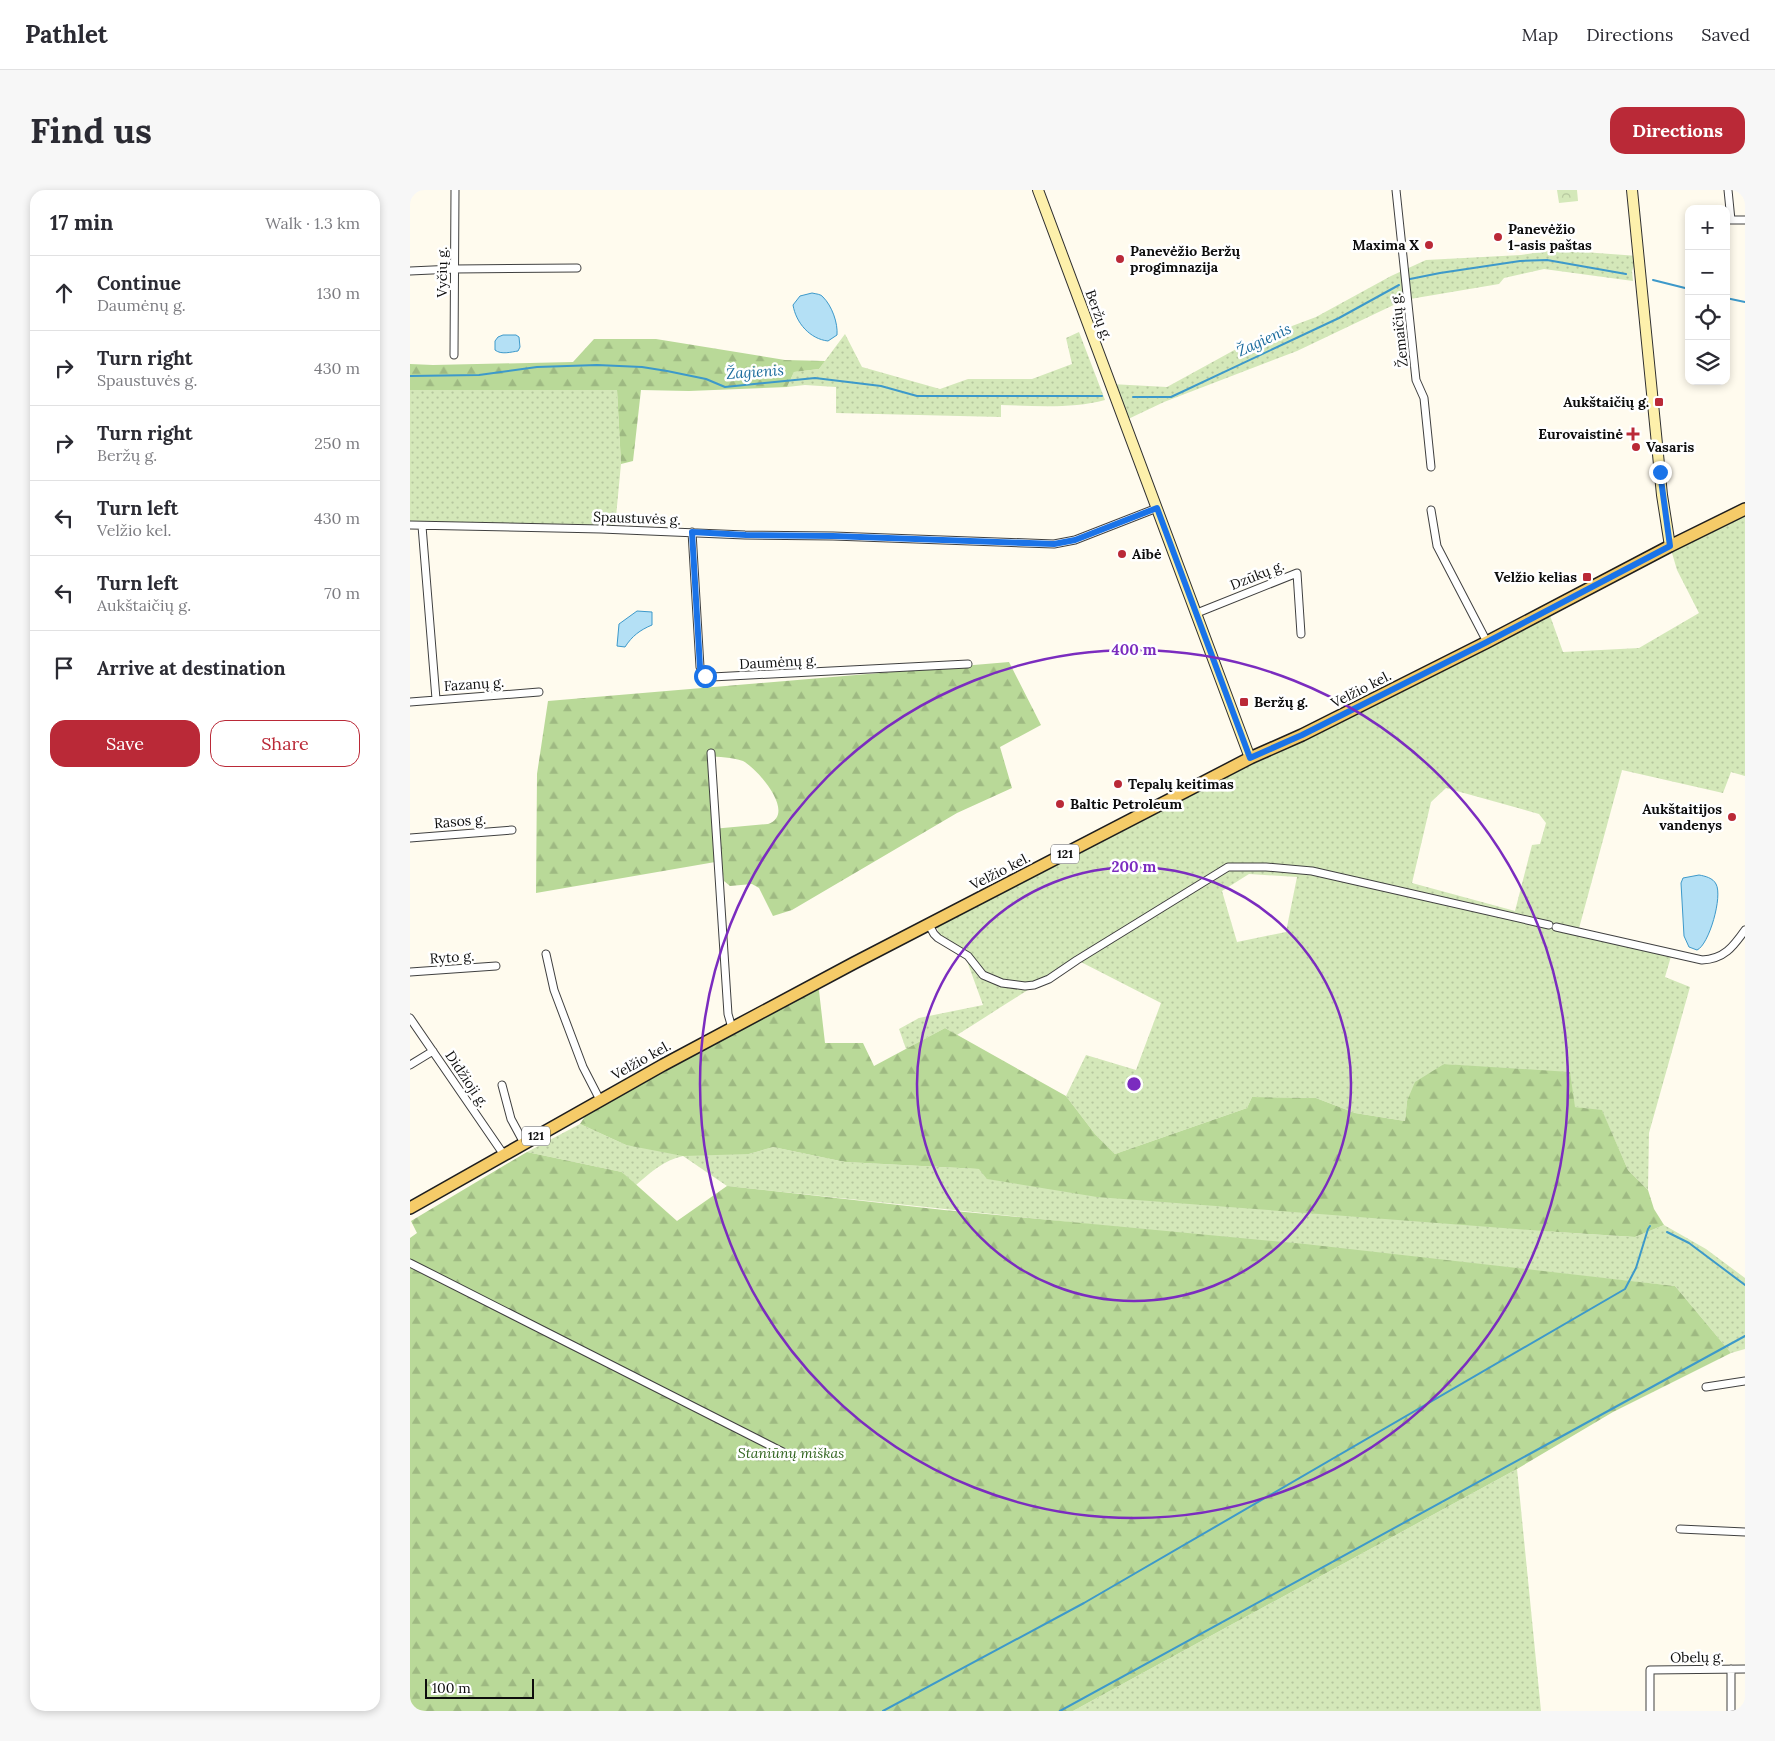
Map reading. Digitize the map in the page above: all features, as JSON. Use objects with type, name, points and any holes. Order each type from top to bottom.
[{"type":"main road","name":"Beržų g.","points":[[1038,190],[1250,758]]},
{"type":"main road","points":[[1632,190],[1662,495],[1670,546]]},
{"type":"main road","name":"Velžio kel.","points":[[410,1208],[600,1100],[929,924],[1250,758],[1302,735],[1487,642],[1745,509]]},
{"type":"street","name":"Vyčių g.","points":[[454,354],[455,190]]},
{"type":"street","name":"Žemaičių g.","points":[[1396,190],[1416,380],[1424,398],[1431,467]]},
{"type":"street","points":[[1728,190],[1728,205]]},
{"type":"street","points":[[1730,220],[1745,220]]},
{"type":"street","points":[[410,271],[577,268]]},
{"type":"street","name":"Spaustuvės g.","points":[[410,525],[1054,544],[1075,540],[1157,508]]},
{"type":"street","points":[[1431,510],[1437,546],[1487,642]]},
{"type":"street","points":[[422,526],[436,699]]},
{"type":"street","name":"Daumėnų g.","points":[[692,532],[700,667],[705,676],[772,675],[968,664]]},
{"type":"street","name":"Dzūkų g.","points":[[1197,613],[1298,573],[1301,634]]},
{"type":"street","name":"Fazanų g.","points":[[410,702],[539,692]]},
{"type":"street","points":[[710,753],[728,1014],[732,1028]]},
{"type":"street","name":"Rasos g.","points":[[410,838],[512,830]]},
{"type":"street","points":[[929,924],[938,938],[968,956],[983,974],[1002,983],[1025,986],[1034,985],[1049,979],[1228,867],[1266,867],[1312,871],[1702,960],[1719,958],[1728,951],[1745,930]]},
{"type":"street","points":[[546,954],[554,990],[584,1067],[600,1100]]},
{"type":"street","name":"Ryto g.","points":[[410,972],[496,966]]},
{"type":"street","name":"Didžioji g.","points":[[410,1018],[504,1154]]},
{"type":"street","points":[[410,1065],[433,1051]]},
{"type":"street","points":[[502,1085],[510,1119],[524,1143]]},
{"type":"street","points":[[410,1263],[783,1452]]},
{"type":"street","points":[[1706,1386],[1745,1381]]},
{"type":"street","points":[[1680,1529],[1745,1532]]},
{"type":"street","name":"Obelų g.","points":[[1650,1711],[1650,1670],[1745,1668]]},
{"type":"street","points":[[1731,1669],[1731,1711]]},
{"type":"green space","points":[[1557,190],[1577,190],[1578,201],[1559,203]]},
{"type":"green space","points":[[1556,250],[1638,256],[1632,271],[1633,281],[1544,269],[1504,278],[1499,284],[1404,300],[1297,351],[1164,402],[1124,421],[1111,384],[1167,387],[1249,342],[1316,317],[1391,276],[1426,260],[1521,255]]},
{"type":"green space","points":[[1079,332],[1105,400],[1067,406],[1001,405],[1001,417],[836,413],[836,387],[805,385],[787,387],[794,372],[819,369],[845,334],[862,367],[940,389],[968,379],[1032,379],[1072,364],[1066,338]]},
{"type":"green space","points":[[594,339],[656,339],[785,360],[825,361],[819,369],[794,372],[787,387],[689,391],[641,390],[633,461],[621,464],[617,390],[410,390],[410,364],[573,362]]},
{"type":"green space","points":[[410,390],[617,390],[621,464],[615,527],[410,521]]},
{"type":"green space","points":[[1745,511],[1745,776],[1731,772],[1723,793],[1622,770],[1578,932],[1672,953],[1665,977],[1690,987],[1649,1133],[1648,1190],[1628,1170],[1602,1111],[1575,1107],[1491,1068],[1444,1064],[1407,1101],[1405,1121],[1355,1113],[1316,1098],[1252,1097],[1247,1108],[1115,1154],[1095,1134],[1066,1096],[1086,1055],[1136,1070],[1161,1003],[1077,960],[957,1035],[945,1028],[906,1049],[899,1029],[919,1018],[983,1005],[963,950],[940,938],[937,927],[929,925],[1548,610],[1563,652],[1639,648],[1699,613],[1677,570],[1670,546]],"holes":[[[1446,788],[1539,814],[1546,823],[1540,844],[1532,845],[1515,911],[1412,883],[1431,802]],[[1249,874],[1297,877],[1286,932],[1237,942],[1222,891]]]},
{"type":"green space","points":[[1009,662],[1041,725],[1000,747],[1012,788],[957,813],[792,910],[773,916],[759,888],[752,884],[730,886],[724,881],[721,861],[536,893],[537,774],[548,701]],"holes":[[[708,756],[743,761],[750,766],[765,782],[777,802],[778,811],[776,819],[768,824],[712,829]]]},
{"type":"green space","points":[[818,982],[825,1043],[863,1043],[874,1066],[945,1028],[1066,1096],[1095,1134],[1115,1154],[1247,1108],[1252,1097],[1316,1098],[1355,1113],[1405,1121],[1407,1101],[1415,1082],[1444,1064],[1570,1072],[1575,1107],[1602,1110],[1628,1170],[1648,1190],[1654,1209],[1664,1225],[1635,1237],[1097,1197],[987,1179],[979,1169],[845,1162],[773,1147],[749,1154],[683,1156],[626,1145],[580,1124],[593,1104]]},
{"type":"green space","points":[[580,1124],[626,1145],[749,1154],[773,1147],[845,1162],[979,1169],[1557,1232],[1635,1237],[1664,1225],[1706,1249],[1745,1278],[1745,1349],[1731,1353],[1675,1286],[727,1186],[683,1156],[663,1164],[636,1185],[622,1172],[527,1152]]},
{"type":"green space","name":"Staniūnų miškas","points":[[527,1152],[622,1172],[677,1221],[727,1186],[944,1210],[1305,1244],[1675,1286],[1731,1353],[1613,1412],[1517,1469],[1073,1711],[410,1711],[410,1238],[417,1233],[411,1221]]},
{"type":"green space","points":[[1517,1469],[1541,1711],[1073,1711]]},
{"type":"water","points":[[812,293],[822,296],[834,315],[837,335],[828,341],[815,337],[805,329],[795,312],[793,305],[800,296]]},
{"type":"water","points":[[503,335],[516,335],[519,337],[520,347],[518,351],[503,353],[495,350],[495,341]]},
{"type":"water","points":[[637,611],[652,612],[652,625],[637,634],[625,647],[617,646],[619,624]]},
{"type":"water","points":[[1699,875],[1715,882],[1718,890],[1718,899],[1710,930],[1702,946],[1697,950],[1689,947],[1684,936],[1681,883],[1683,878]]},
{"type":"waterway","name":"Žagienis","points":[[1410,279],[1520,261],[1547,260],[1626,274]]},
{"type":"waterway","name":"Žagienis","points":[[1653,280],[1685,288]]},
{"type":"waterway","name":"Žagienis","points":[[1133,397],[1171,397],[1339,318],[1399,285]]},
{"type":"waterway","name":"Žagienis","points":[[1730,299],[1745,302]]},
{"type":"waterway","name":"Žagienis","points":[[410,376],[479,375],[537,367],[597,365],[642,367],[667,371],[706,379],[725,387],[815,378],[881,386],[917,396],[1102,396]]},
{"type":"waterway","points":[[883,1711],[1084,1603],[1625,1289],[1636,1268],[1650,1226]]},
{"type":"waterway","points":[[1667,1232],[1689,1243],[1745,1285]]},
{"type":"waterway","points":[[1060,1711],[1745,1336]]},
{"type":"place","name":"Panevėžio 1-asis paštas","points":[[1498,237]]},
{"type":"place","name":"Maxima X","points":[[1429,245]]},
{"type":"place","name":"Panevėžio Beržų progimnazija","points":[[1120,259]]},
{"type":"place","name":"Aukštaičių g.","points":[[1659,402]]},
{"type":"place","name":"Eurovaistinė","points":[[1633,434]]},
{"type":"place","name":"Vasaris","points":[[1636,447]]},
{"type":"place","name":"Aibė","points":[[1122,554]]},
{"type":"place","name":"Velžio kelias","points":[[1587,577]]},
{"type":"place","name":"Beržų g.","points":[[1244,702]]},
{"type":"place","name":"Tepalų keitimas","points":[[1118,784]]},
{"type":"place","name":"Baltic Petroleum","points":[[1060,804]]},
{"type":"place","name":"Aukštaitijos vandenys","points":[[1732,817]]},
{"type":"route","points":[[705,676],[700,667],[692,532],[1054,544],[1075,540],[1157,508],[1250,758],[1302,735],[1487,642],[1670,546],[1660,472]]}]
